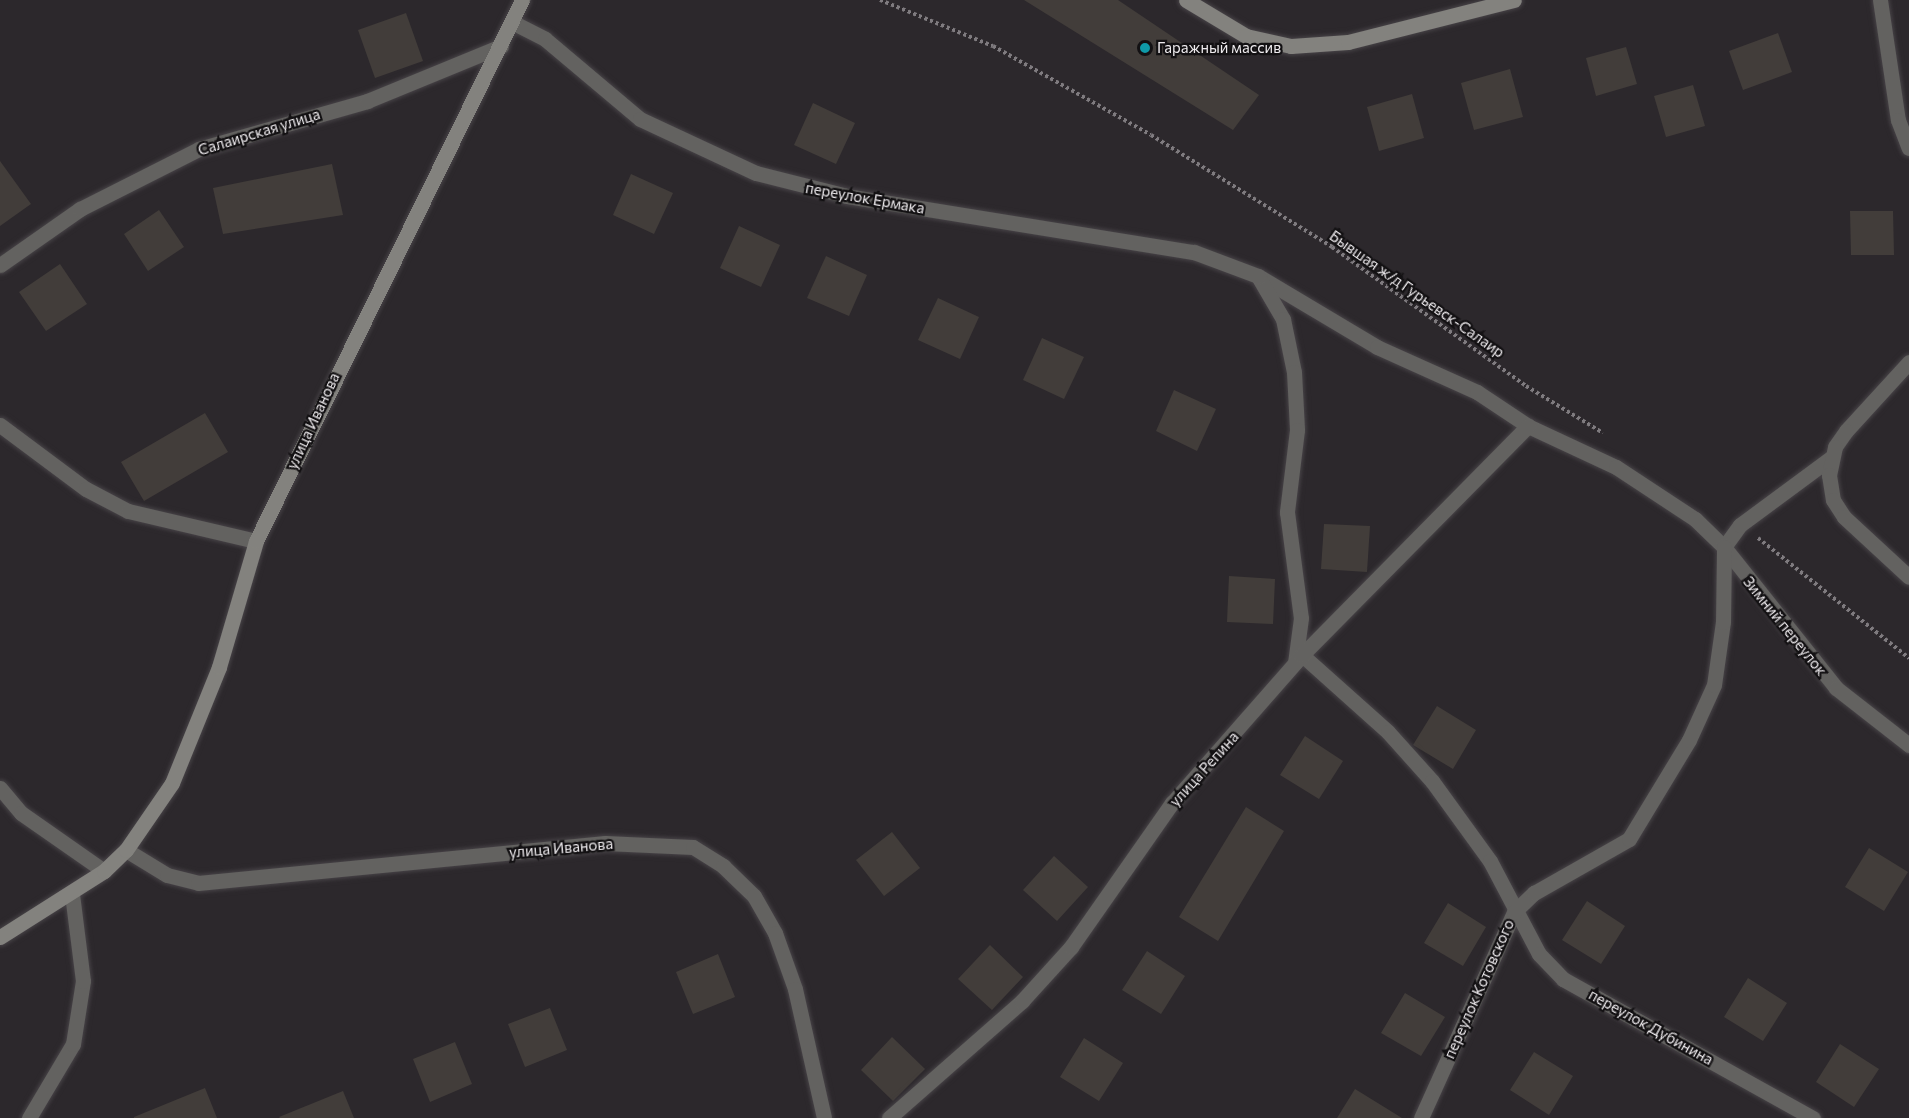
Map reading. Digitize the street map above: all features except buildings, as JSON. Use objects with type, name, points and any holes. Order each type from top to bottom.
[{"type":"street","name":"улица Иванова","points":[[4,933],[72,894],[104,871],[126,850],[172,783],[191,741],[256,541],[367,307],[501,46],[522,0]]},
{"type":"street","points":[[1186,0],[1246,36],[1291,46],[1348,42],[1514,0]]},
{"type":"street","points":[[1880,0],[1898,120],[1909,147]]},
{"type":"street","name":"переулок Ермака","points":[[512,22],[545,39],[640,119],[756,173],[847,196],[1194,252],[1258,276],[1377,347],[1477,392],[1528,426]]},
{"type":"street","name":"Салаирская улица","points":[[0,265],[80,209],[198,149],[368,101],[501,46]]},
{"type":"street","points":[[1258,276],[1282,320],[1294,372],[1297,429],[1287,512],[1301,618],[1298,659]]},
{"type":"street","points":[[1724,547],[1740,525],[1832,458],[1846,430],[1909,362]]},
{"type":"street","points":[[0,425],[86,489],[128,511],[256,541]]},
{"type":"street","name":"Зимний переулок","points":[[1528,426],[1616,467],[1695,519],[1724,547],[1797,646],[1836,688],[1909,745]]},
{"type":"street","name":"улица Репина","points":[[889,1118],[1022,1001],[1071,947],[1172,803],[1298,659],[1528,426]]},
{"type":"street","points":[[1832,458],[1833,500],[1909,577]]},
{"type":"street","name":"переулок Котовского","points":[[1421,1118],[1514,912],[1534,893],[1629,838],[1689,740],[1714,685],[1723,622],[1724,547]]},
{"type":"street","name":"переулок Дубинина","points":[[1298,659],[1388,732],[1432,781],[1490,861],[1514,912],[1539,954],[1563,979],[1812,1118]]},
{"type":"street","points":[[0,788],[21,813],[104,871]]},
{"type":"street","name":"улица Иванова","points":[[126,850],[167,875],[198,882],[604,843],[693,847],[723,866],[754,896],[775,933],[795,989],[824,1118]]},
{"type":"street","points":[[29,1118],[73,1044],[83,981],[72,894]]},
{"type":"path","name":"Бывшая ж/д Гурьевск-Салаир","points":[[880,0],[993,46],[1151,135],[1332,247],[1526,386],[1614,440]]},
{"type":"path","points":[[1740,525],[1909,658]]},
{"type":"place","name":"Гаражный массив","points":[[1145,48]]}]
